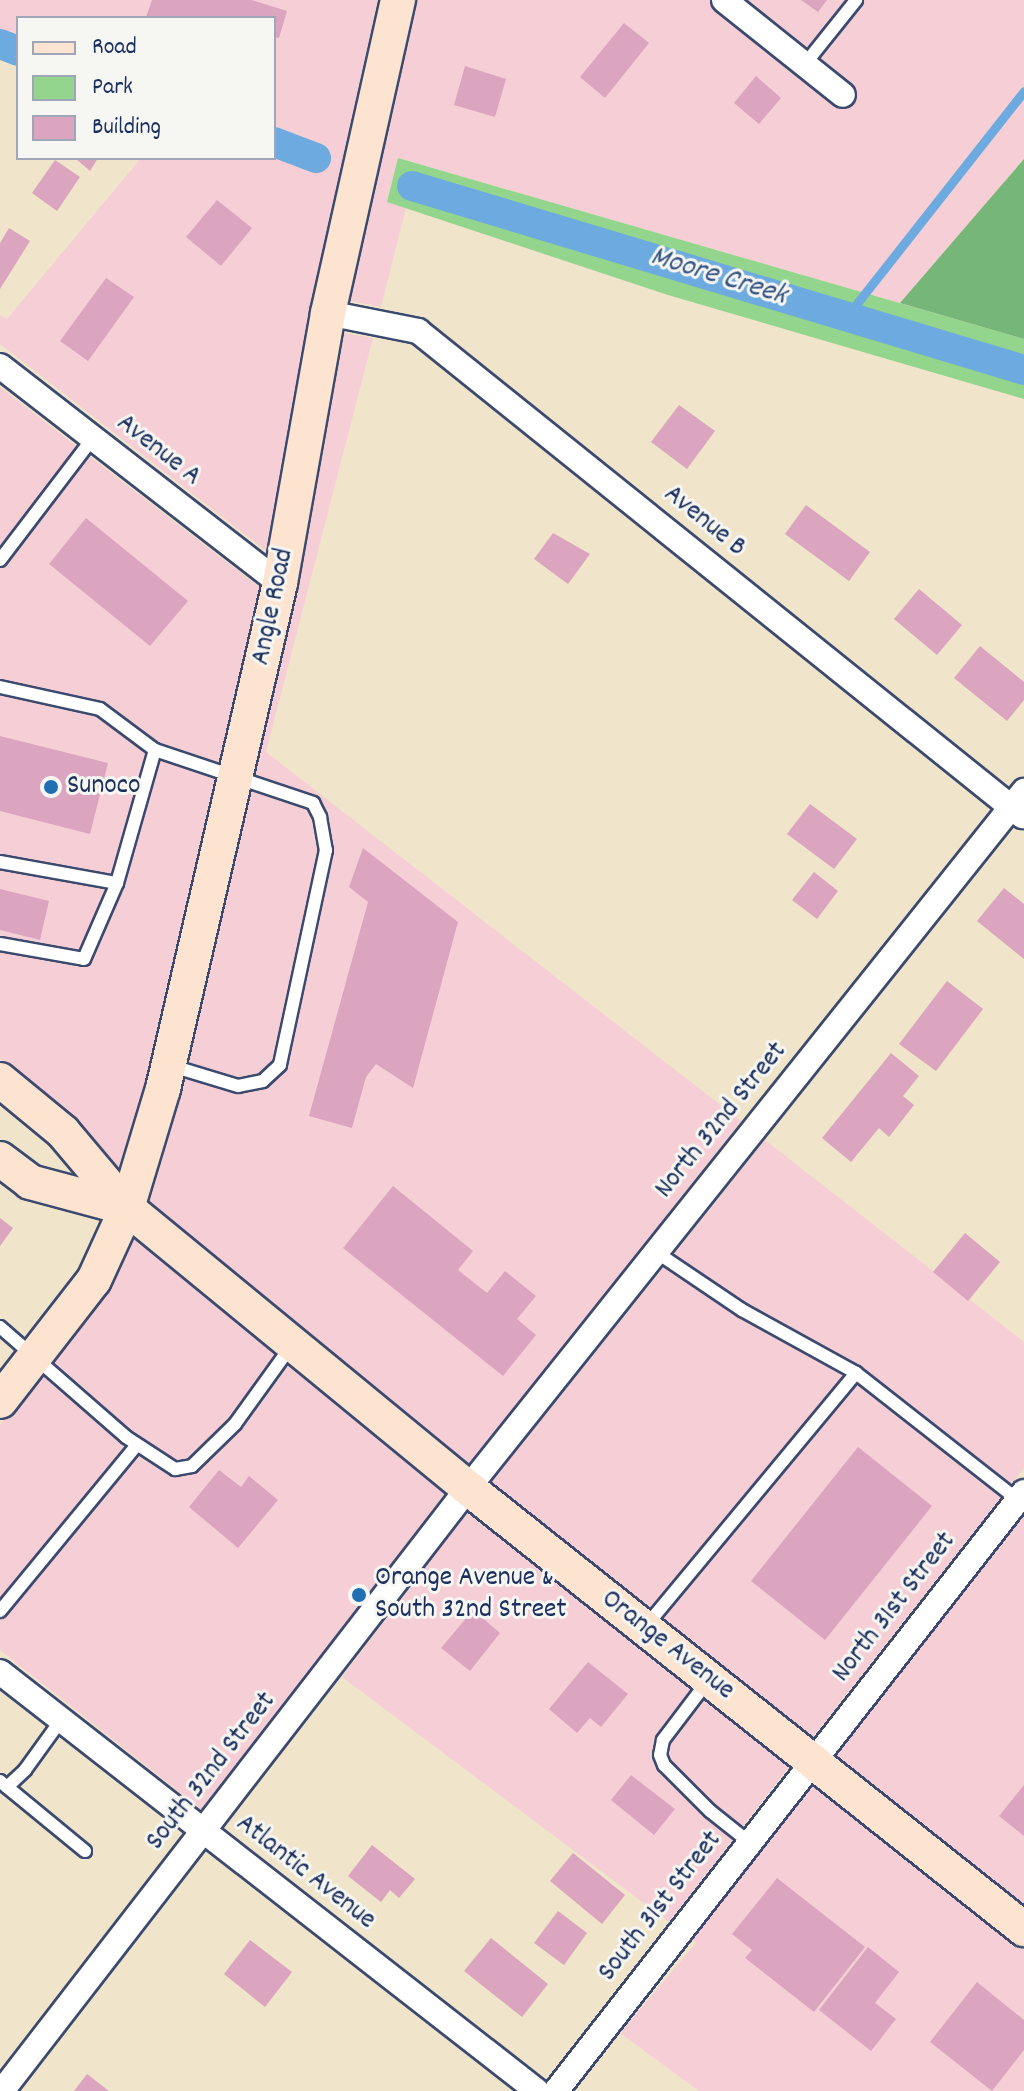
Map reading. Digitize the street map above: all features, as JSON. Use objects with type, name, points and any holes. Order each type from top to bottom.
[{"type":"main road","name":"Angle Road","points":[[0,1401],[94,1280],[127,1208],[169,1065],[280,583],[328,313],[398,0]]},
{"type":"main road","name":"Orange Avenue","points":[[0,1080],[63,1132],[127,1208],[468,1488],[1024,1929]]},
{"type":"main road","name":"Orange Avenue","points":[[0,1159],[30,1182],[127,1208]]},
{"type":"street","points":[[724,0],[843,95]]},
{"type":"street","name":"Avenue B","points":[[328,313],[418,331],[1020,805]]},
{"type":"street","name":"Avenue A","points":[[0,366],[280,583]]},
{"type":"street","name":"North 32nd Street","points":[[468,1488],[1020,805]]},
{"type":"street","name":"South 32nd Street","points":[[2,2091],[468,1488]]},
{"type":"street","name":"North 31st Street","points":[[813,1761],[1021,1496]]},
{"type":"street","name":"Atlantic Avenue","points":[[0,1672],[537,2091]]},
{"type":"street","name":"South 31st Street","points":[[556,2091],[813,1761]]},
{"type":"lane","points":[[805,64],[856,0]]},
{"type":"lane","points":[[0,560],[93,438]]},
{"type":"lane","points":[[0,687],[100,709],[155,750],[313,803],[326,850],[280,1065],[263,1081],[238,1086],[169,1065]]},
{"type":"lane","points":[[0,944],[84,959],[117,883],[155,750]]},
{"type":"lane","points":[[0,862],[117,883]]},
{"type":"lane","points":[[656,1252],[742,1310],[856,1373],[1021,1496]]},
{"type":"lane","points":[[0,1327],[137,1445],[175,1469],[192,1466],[235,1424],[292,1344]]},
{"type":"lane","points":[[644,1628],[856,1373]]},
{"type":"lane","points":[[0,1611],[137,1445]]},
{"type":"lane","points":[[709,1679],[663,1740],[660,1755],[710,1811],[749,1842]]},
{"type":"lane","points":[[61,1720],[4,1784],[85,1851]]},
{"type":"shaded area","points":[[0,0],[382,0],[309,325],[270,554],[0,344],[0,315],[7,319],[139,160],[276,160],[276,16],[16,16],[16,52],[0,48]]},
{"type":"shaded area","points":[[413,0],[1024,0],[1024,159],[900,303],[398,158],[387,201],[406,208],[381,307],[346,300]]},
{"type":"shaded area","points":[[340,332],[373,338],[266,752],[741,1121],[467,1466],[146,1202],[295,588],[302,579],[297,575]]},
{"type":"shaded area","points":[[0,387],[263,590],[149,1086],[121,1176],[74,1119],[0,1058]]},
{"type":"shaded area","points":[[765,1140],[1024,1342],[1024,1468],[812,1738],[490,1484]]},
{"type":"shaded area","points":[[132,1233],[446,1492],[202,1810],[0,1650],[0,1425],[106,1289]]},
{"type":"shaded area","points":[[469,1510],[791,1764],[669,1922],[342,1677]]},
{"type":"shaded area","points":[[1024,1516],[1024,1907],[835,1757]]},
{"type":"shaded area","points":[[814,1783],[1024,1950],[1024,2091],[699,2091],[620,2033],[696,1943],[692,1939]]},
{"type":"green space","points":[[398,158],[1024,339],[1024,399],[668,295],[387,202]]},
{"type":"green space","points":[[1024,159],[1024,339],[900,303]]},
{"type":"building","points":[[152,0],[252,0],[287,11],[279,38],[276,37],[276,16],[146,16]]},
{"type":"building","points":[[801,0],[827,0],[818,12]]},
{"type":"building","points":[[624,23],[649,43],[605,98],[580,77]]},
{"type":"building","points":[[465,66],[506,79],[495,117],[454,105]]},
{"type":"building","points":[[756,76],[781,98],[759,124],[734,103]]},
{"type":"building","points":[[55,160],[80,177],[57,211],[32,193]]},
{"type":"building","points":[[77,160],[97,160],[90,171]]},
{"type":"building","points":[[217,200],[252,228],[221,266],[186,237]]},
{"type":"building","points":[[9,228],[30,241],[0,289],[0,243]]},
{"type":"building","points":[[106,278],[134,297],[88,361],[60,341]]},
{"type":"building","points":[[679,405],[715,431],[687,469],[651,442]]},
{"type":"building","points":[[806,505],[870,552],[849,581],[785,534]]},
{"type":"building","points":[[86,518],[188,601],[150,646],[49,564]]},
{"type":"building","points":[[553,533],[590,554],[568,584],[534,559]]},
{"type":"building","points":[[919,589],[962,625],[937,655],[894,619]]},
{"type":"building","points":[[980,646],[1024,682],[1024,700],[1007,721],[954,678]]},
{"type":"building","name":"Sunoco","points":[[0,736],[108,763],[90,834],[0,811]]},
{"type":"building","points":[[810,804],[857,839],[834,869],[787,834]]},
{"type":"building","points":[[363,848],[458,922],[413,1088],[376,1064],[366,1077],[352,1128],[309,1116],[368,902],[349,887]]},
{"type":"building","points":[[814,872],[838,891],[817,919],[792,900]]},
{"type":"building","points":[[1004,888],[1024,904],[1024,959],[977,921]]},
{"type":"building","points":[[0,889],[49,901],[40,940],[0,930]]},
{"type":"building","points":[[947,981],[983,1009],[936,1071],[899,1044]]},
{"type":"building","points":[[891,1053],[919,1076],[903,1096],[914,1105],[889,1137],[879,1128],[851,1162],[822,1138]]},
{"type":"building","points":[[393,1186],[473,1251],[458,1270],[487,1293],[505,1271],[536,1296],[517,1319],[536,1335],[503,1376],[343,1248]]},
{"type":"building","points":[[0,1218],[13,1228],[0,1246]]},
{"type":"building","points":[[965,1233],[1000,1262],[968,1301],[933,1272]]},
{"type":"building","points":[[858,1447],[932,1506],[825,1640],[751,1581]]},
{"type":"building","points":[[219,1470],[241,1487],[249,1476],[278,1500],[238,1548],[189,1507]]},
{"type":"building","points":[[473,1610],[500,1633],[470,1671],[441,1648]]},
{"type":"building","points":[[588,1662],[628,1694],[601,1727],[590,1718],[577,1733],[549,1709]]},
{"type":"building","points":[[631,1775],[675,1809],[654,1835],[611,1800]]},
{"type":"building","points":[[1024,1785],[1024,1836],[999,1816]]},
{"type":"building","points":[[372,1845],[415,1879],[399,1898],[390,1890],[381,1902],[348,1876]]},
{"type":"building","points":[[573,1853],[625,1895],[602,1924],[550,1881]]},
{"type":"building","points":[[777,1878],[865,1947],[814,2012],[745,1958],[752,1950],[732,1934]]},
{"type":"building","points":[[558,1911],[587,1933],[564,1965],[534,1943]]},
{"type":"building","points":[[491,1938],[548,1984],[522,2017],[464,1971]]},
{"type":"building","points":[[250,1940],[292,1972],[265,2007],[224,1974]]},
{"type":"building","points":[[868,1947],[899,1972],[875,2003],[896,2019],[871,2051],[819,2010]]},
{"type":"building","points":[[977,1982],[1024,2020],[1024,2050],[992,2091],[930,2042]]},
{"type":"building","points":[[87,2074],[109,2091],[74,2091]]},
{"type":"waterway","points":[[0,44],[16,50]]},
{"type":"waterway","points":[[847,316],[1024,91]]},
{"type":"waterway","points":[[276,143],[316,158]]},
{"type":"waterway","name":"Moore Creek","points":[[412,186],[1024,370]]},
{"type":"place","name":"Sunoco","points":[[51,787]]},
{"type":"place","name":"Orange Avenue & South 32nd Street","points":[[359,1595]]}]
